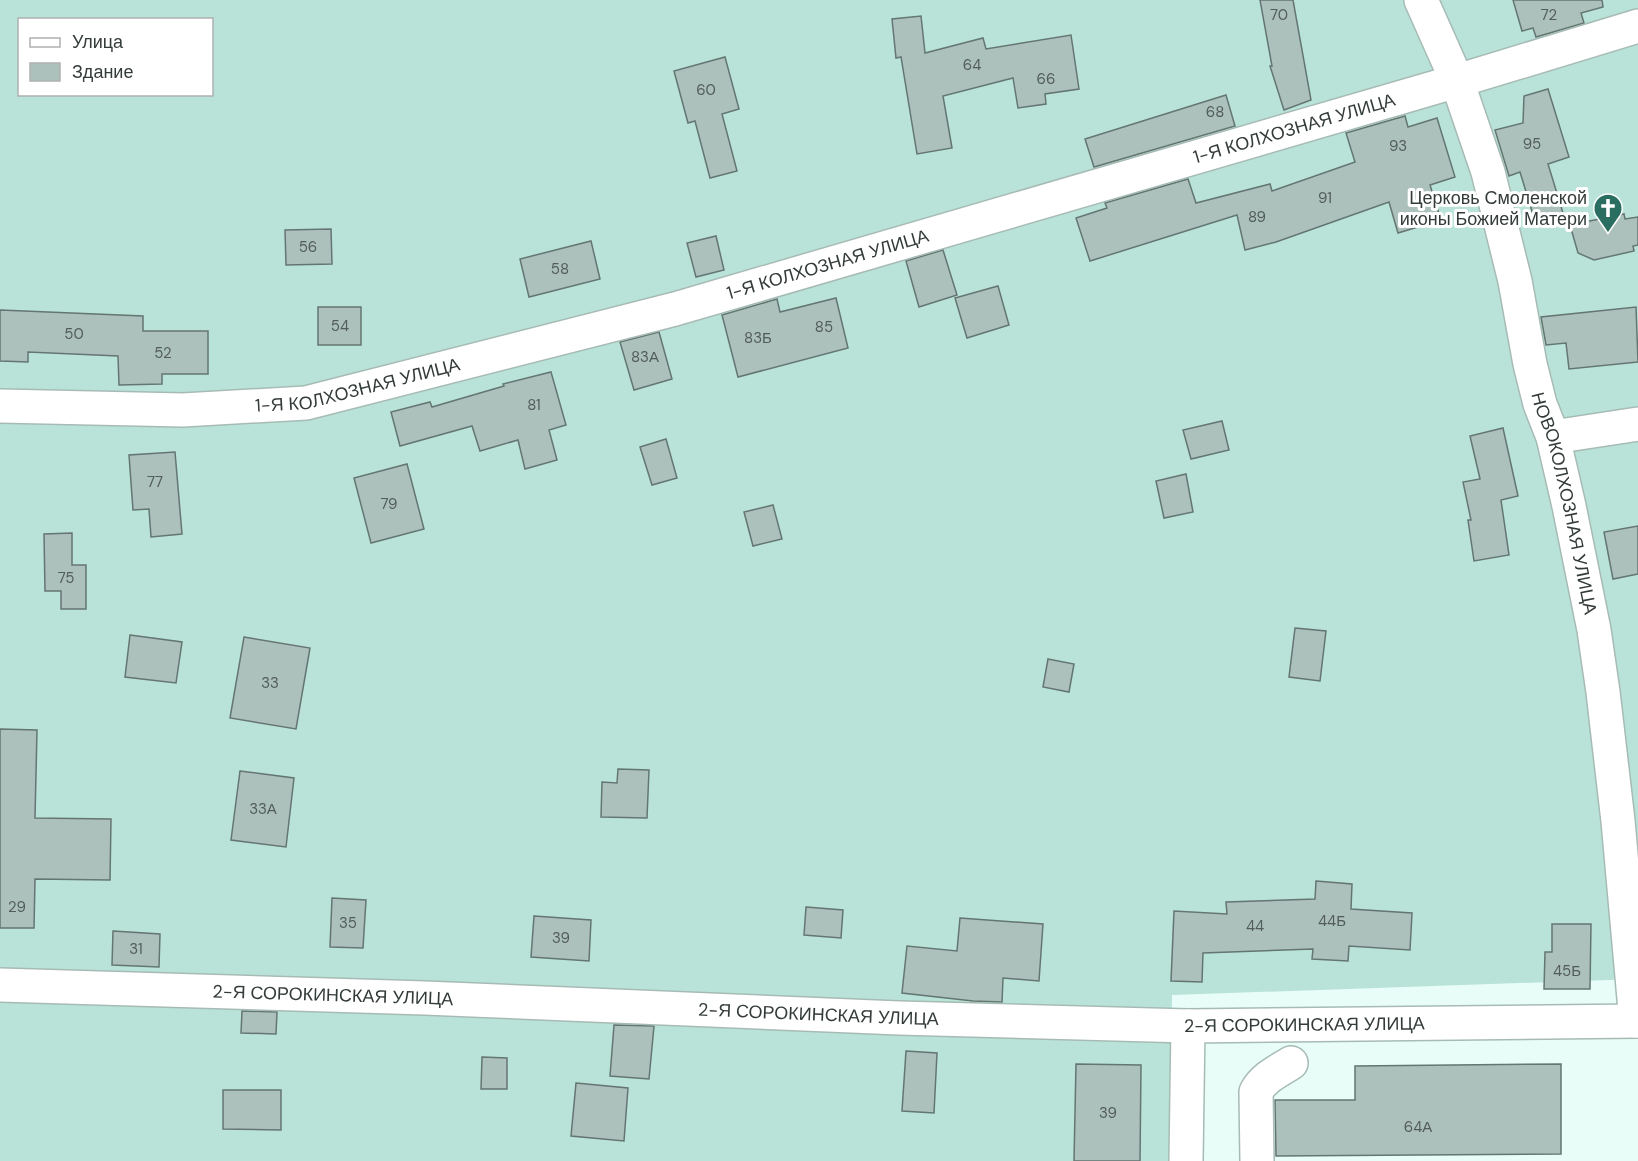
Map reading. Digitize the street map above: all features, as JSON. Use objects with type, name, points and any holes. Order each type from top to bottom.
[{"type":"street","name":"НОВОКОЛХОЗНАЯ УЛИЦА","points":[[1421,0],[1457,81],[1488,172],[1515,281],[1530,364],[1540,404],[1553,437],[1594,630],[1618,821],[1637,1021]]},
{"type":"street","name":"1-Я КОЛХОЗНАЯ УЛИЦА","points":[[0,406],[183,410],[306,403],[675,309],[1638,26]]},
{"type":"street","points":[[1553,437],[1638,424]]},
{"type":"street","name":"2-Я СОРОКИНСКАЯ УЛИЦА","points":[[0,985],[414,998],[899,1018],[1188,1026],[1637,1021]]},
{"type":"street","points":[[1186,1161],[1188,1026]]},
{"type":"street","points":[[1257,1161],[1256,1092],[1260,1084],[1291,1063]]},
{"type":"green space","points":[[0,0],[1638,0],[1638,979],[1172,995],[1169,1161],[0,1161]]},
{"type":"building","points":[[1260,0],[1293,0],[1311,100],[1284,110],[1270,66],[1272,66]]},
{"type":"building","points":[[1513,0],[1602,0],[1603,7],[1581,13],[1584,23],[1536,37],[1533,28],[1522,31]]},
{"type":"building","points":[[921,16],[925,53],[983,38],[986,49],[1071,35],[1079,89],[1045,94],[1046,104],[1018,108],[1013,78],[943,96],[952,148],[917,154],[901,57],[896,58],[892,19]]},
{"type":"building","points":[[725,57],[739,109],[722,114],[737,171],[710,178],[695,121],[688,123],[674,71]]},
{"type":"building","points":[[1548,89],[1569,157],[1548,164],[1563,213],[1535,221],[1520,172],[1509,176],[1495,130],[1523,123],[1524,96]]},
{"type":"building","points":[[1226,95],[1235,126],[1094,167],[1085,139]]},
{"type":"building","points":[[1405,116],[1408,127],[1437,118],[1455,177],[1430,185],[1441,220],[1398,233],[1389,202],[1276,242],[1245,250],[1237,215],[1090,261],[1076,218],[1107,208],[1105,203],[1188,179],[1196,203],[1270,184],[1272,191],[1355,162],[1346,133]]},
{"type":"building","name":"Церковь Смоленской иконы Божией Матери","points":[[1624,214],[1625,219],[1638,217],[1638,245],[1633,246],[1634,251],[1594,260],[1578,253],[1570,225]]},
{"type":"building","points":[[331,229],[332,264],[286,265],[285,230]]},
{"type":"building","points":[[716,236],[724,270],[696,277],[687,243]]},
{"type":"building","points":[[591,241],[600,279],[529,297],[520,259]]},
{"type":"building","points":[[943,250],[957,295],[919,307],[906,261]]},
{"type":"building","points":[[998,286],[1009,325],[967,338],[955,298]]},
{"type":"building","points":[[836,298],[848,348],[738,377],[722,315],[777,299],[780,312]]},
{"type":"building","points":[[318,307],[361,307],[361,345],[318,345]]},
{"type":"building","points":[[1636,307],[1638,362],[1569,369],[1566,343],[1546,345],[1541,317]]},
{"type":"building","points":[[0,310],[143,316],[143,331],[208,331],[208,374],[162,374],[162,384],[119,385],[118,356],[28,352],[28,362],[0,361]]},
{"type":"building","points":[[659,332],[672,379],[634,390],[620,342]]},
{"type":"building","points":[[551,372],[566,425],[549,430],[557,460],[525,469],[518,440],[480,451],[472,426],[400,446],[391,412],[430,402],[432,407],[504,386],[503,384]]},
{"type":"building","points":[[1222,421],[1229,450],[1191,459],[1183,430]]},
{"type":"building","points":[[1503,428],[1518,496],[1501,500],[1509,555],[1474,561],[1468,520],[1471,520],[1463,482],[1480,479],[1470,436]]},
{"type":"building","points":[[666,439],[677,478],[652,485],[640,447]]},
{"type":"building","points":[[175,452],[182,534],[151,537],[149,509],[133,510],[129,455]]},
{"type":"building","points":[[407,464],[424,529],[371,543],[354,478]]},
{"type":"building","points":[[1186,474],[1193,512],[1164,518],[1156,481]]},
{"type":"building","points":[[773,505],[782,539],[753,546],[744,512]]},
{"type":"building","points":[[1638,526],[1638,574],[1613,579],[1604,532]]},
{"type":"building","points":[[72,533],[72,565],[86,565],[86,609],[61,609],[61,591],[45,591],[44,534]]},
{"type":"building","points":[[1295,628],[1326,631],[1320,681],[1289,677]]},
{"type":"building","points":[[130,635],[182,642],[176,683],[125,677]]},
{"type":"building","points":[[244,637],[310,648],[296,729],[230,718]]},
{"type":"building","points":[[1048,659],[1074,664],[1069,692],[1043,687]]},
{"type":"building","points":[[0,729],[37,730],[35,818],[111,819],[110,880],[35,879],[34,928],[0,928]]},
{"type":"building","points":[[618,769],[649,770],[647,818],[601,817],[602,782],[617,783]]},
{"type":"building","points":[[240,771],[294,778],[286,847],[231,840]]},
{"type":"building","points":[[1316,881],[1352,884],[1351,909],[1412,913],[1410,950],[1349,946],[1348,961],[1312,959],[1313,949],[1203,953],[1202,982],[1171,981],[1174,911],[1227,914],[1226,902],[1315,899]]},
{"type":"building","points":[[332,898],[366,900],[363,948],[330,947]]},
{"type":"building","points":[[806,907],[843,910],[841,938],[804,935]]},
{"type":"building","points":[[534,916],[591,920],[589,961],[531,957]]},
{"type":"building","points":[[960,918],[1043,924],[1039,981],[1003,978],[1002,1002],[902,993],[907,946],[957,951]]},
{"type":"building","points":[[1552,924],[1591,924],[1590,989],[1544,989],[1545,952],[1552,952]]},
{"type":"building","points":[[113,931],[160,934],[159,967],[112,965]]},
{"type":"building","points":[[242,1011],[277,1012],[276,1034],[241,1033]]},
{"type":"building","points":[[614,1025],[654,1026],[649,1079],[610,1076]]},
{"type":"building","points":[[906,1051],[937,1053],[934,1113],[902,1111]]},
{"type":"building","points":[[482,1057],[507,1058],[507,1089],[481,1089]]},
{"type":"building","points":[[1076,1064],[1141,1065],[1140,1161],[1074,1161]]},
{"type":"building","points":[[1561,1064],[1561,1154],[1276,1156],[1275,1100],[1355,1100],[1355,1066]]},
{"type":"building","points":[[576,1083],[628,1088],[624,1141],[571,1136]]},
{"type":"building","points":[[223,1090],[281,1090],[281,1130],[223,1129]]},
{"type":"place","name":"Церковь Смоленской иконы Божией Матери","points":[[1608,234]]}]
